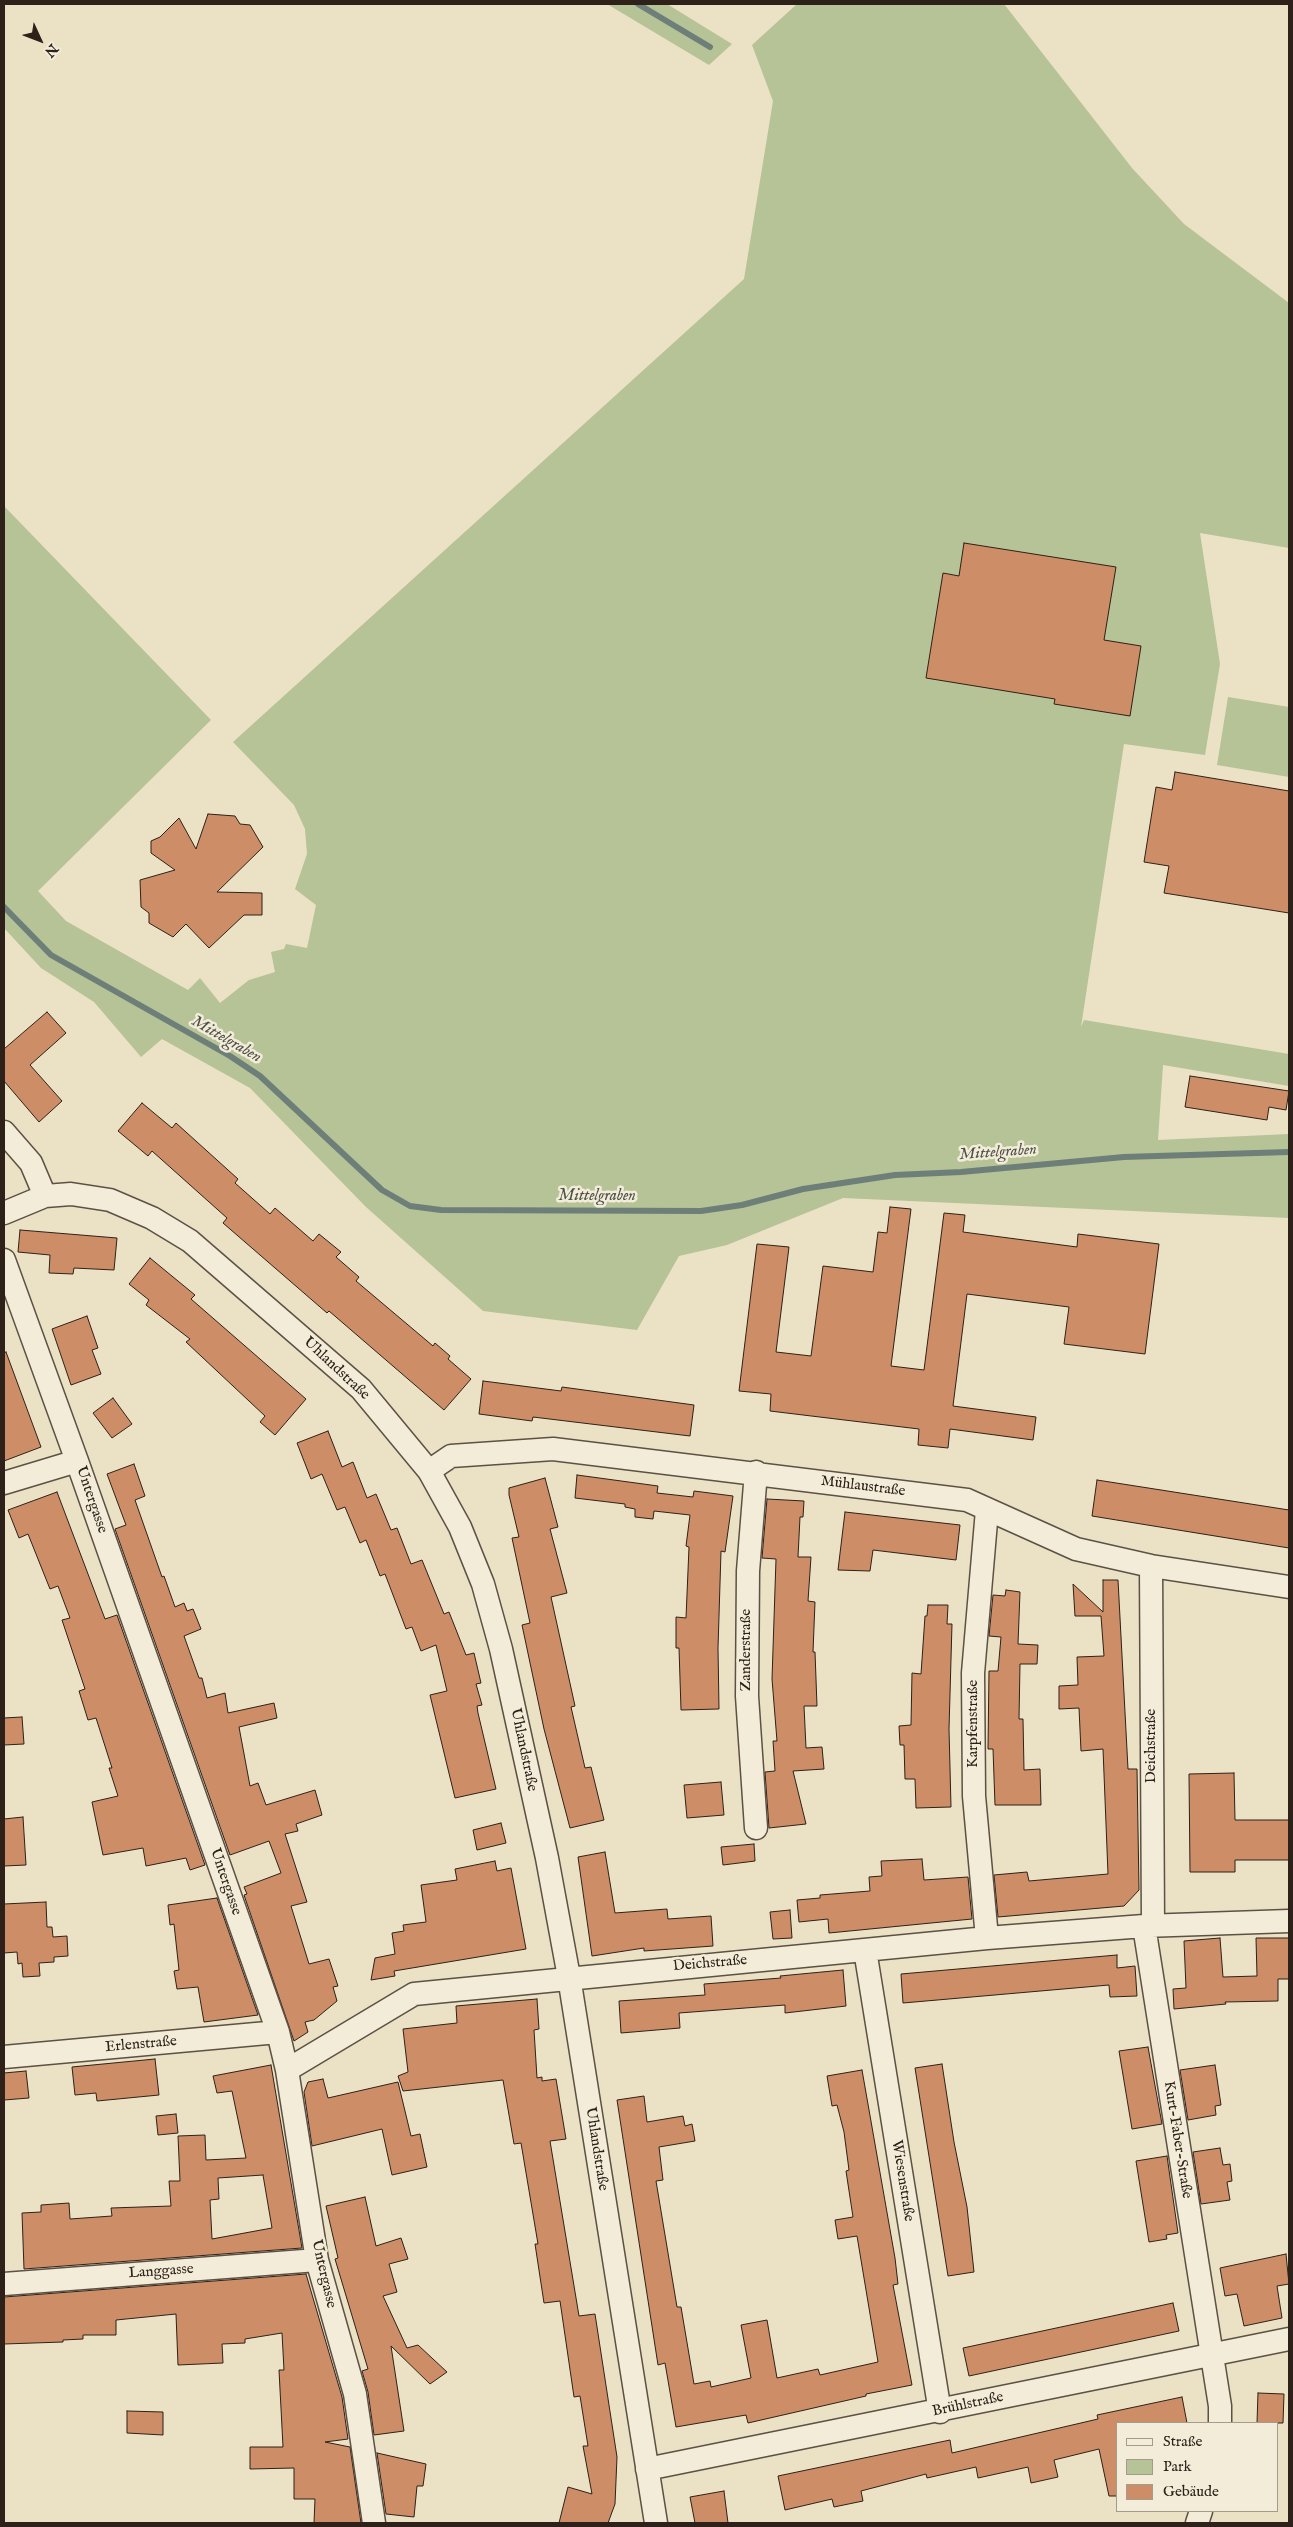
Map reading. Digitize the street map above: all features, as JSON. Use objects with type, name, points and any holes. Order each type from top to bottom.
[{"type":"street","points":[[4,1132],[31,1163],[46,1196]]},
{"type":"street","name":"Uhlandstraße","points":[[4,1213],[46,1196],[71,1194],[110,1200],[152,1218],[190,1241],[361,1389],[429,1471],[460,1527],[483,1584],[501,1649],[544,1848],[569,1977],[656,2523]]},
{"type":"street","name":"Untergasse","points":[[4,1260],[77,1461],[278,2032],[287,2070],[317,2260],[355,2394],[374,2523]]},
{"type":"street","name":"Mühlaustraße","points":[[429,1471],[451,1456],[552,1448],[756,1472],[967,1500],[1076,1550],[1151,1566],[1289,1587]]},
{"type":"street","points":[[4,1482],[77,1461]]},
{"type":"street","name":"Zanderstraße","points":[[756,1472],[748,1571],[747,1696],[756,1828]]},
{"type":"street","name":"Karpfenstraße","points":[[987,1510],[973,1672],[974,1796],[987,1938]]},
{"type":"street","name":"Deichstraße","points":[[1149,1926],[1151,1566]]},
{"type":"street","name":"Deichstraße","points":[[287,2070],[414,1994],[569,1977],[987,1938],[1149,1926],[1289,1920]]},
{"type":"street","name":"Kurt-Faber-Straße","points":[[1149,1926],[1210,2354],[1220,2406],[1220,2422]]},
{"type":"street","name":"Wiesenstraße","points":[[865,1950],[940,2412]]},
{"type":"street","name":"Erlenstraße","points":[[4,2057],[278,2032]]},
{"type":"street","name":"Langgasse","points":[[4,2284],[317,2260]]},
{"type":"street","name":"Brühlstraße","points":[[647,2470],[940,2412],[1289,2339]]},
{"type":"green space","points":[[607,4],[667,4],[732,44],[709,65]]},
{"type":"green space","points":[[797,4],[1004,4],[1132,168],[1184,224],[1289,303],[1289,548],[1200,533],[1220,664],[1205,755],[1124,744],[1081,1027],[1084,1020],[1289,1054],[1289,1086],[1163,1065],[1158,1140],[1289,1134],[1289,1218],[843,1198],[727,1245],[679,1256],[637,1330],[483,1311],[366,1207],[250,1088],[162,1039],[141,1057],[94,1002],[41,968],[4,928],[4,506],[211,720],[38,891],[66,921],[188,990],[200,978],[220,1003],[249,980],[275,972],[271,952],[284,949],[286,944],[307,948],[316,905],[295,889],[307,854],[305,829],[294,805],[233,742],[744,279],[773,101],[752,45]]},
{"type":"green space","points":[[1228,697],[1289,707],[1289,777],[1217,765]]},
{"type":"building","points":[[964,543],[1116,567],[1104,640],[1141,646],[1130,716],[1054,704],[1055,699],[926,678],[943,573],[959,576]]},
{"type":"building","points":[[1175,772],[1289,791],[1289,913],[1164,893],[1169,866],[1144,862],[1156,787],[1172,790]]},
{"type":"building","points":[[208,814],[235,816],[240,824],[250,825],[263,847],[217,892],[262,893],[262,915],[244,915],[209,948],[186,924],[173,937],[149,923],[149,913],[141,907],[140,880],[175,870],[151,853],[151,841],[160,837],[179,818],[196,849]]},
{"type":"building","points":[[47,1012],[66,1033],[30,1065],[62,1101],[39,1122],[4,1081],[4,1049]]},
{"type":"building","points":[[1190,1076],[1289,1091],[1286,1110],[1269,1107],[1267,1120],[1185,1107]]},
{"type":"building","points":[[142,1103],[172,1128],[176,1123],[238,1179],[235,1183],[270,1214],[275,1208],[313,1241],[319,1234],[341,1252],[336,1257],[359,1277],[356,1281],[433,1346],[435,1343],[450,1356],[448,1359],[471,1379],[444,1410],[329,1311],[327,1313],[223,1223],[227,1218],[152,1151],[148,1156],[118,1131]]},
{"type":"building","points":[[890,1207],[911,1209],[891,1366],[924,1370],[944,1213],[965,1215],[963,1232],[1077,1247],[1078,1234],[1159,1244],[1145,1354],[1064,1344],[1069,1307],[967,1294],[953,1406],[1036,1417],[1033,1440],[950,1429],[948,1448],[918,1445],[919,1429],[770,1411],[771,1394],[739,1391],[757,1244],[789,1247],[776,1352],[811,1356],[823,1266],[873,1272],[878,1232],[887,1233]]},
{"type":"building","points":[[20,1230],[117,1238],[114,1270],[74,1268],[73,1274],[49,1273],[50,1255],[18,1252]]},
{"type":"building","points":[[150,1258],[195,1295],[191,1299],[306,1399],[275,1435],[260,1422],[265,1416],[186,1342],[190,1339],[146,1305],[149,1300],[129,1284]]},
{"type":"building","points":[[87,1316],[98,1348],[92,1350],[101,1374],[71,1385],[52,1329]]},
{"type":"building","points":[[6,1352],[41,1447],[4,1461],[4,1353]]},
{"type":"building","points":[[483,1381],[561,1391],[562,1387],[694,1405],[690,1436],[533,1417],[532,1421],[479,1414]]},
{"type":"building","points":[[113,1398],[132,1424],[112,1438],[93,1413]]},
{"type":"building","points":[[328,1431],[342,1467],[353,1462],[367,1498],[376,1494],[391,1530],[397,1528],[411,1564],[422,1560],[444,1614],[449,1612],[466,1655],[474,1653],[481,1683],[476,1684],[482,1705],[477,1706],[478,1713],[496,1789],[455,1798],[430,1695],[447,1691],[436,1645],[421,1651],[412,1627],[406,1629],[385,1574],[380,1576],[366,1540],[360,1543],[345,1507],[337,1510],[322,1474],[311,1479],[297,1443]]},
{"type":"building","points":[[134,1464],[145,1496],[135,1500],[162,1577],[164,1576],[175,1607],[184,1603],[187,1611],[193,1609],[201,1629],[184,1636],[199,1678],[202,1678],[207,1698],[225,1693],[228,1713],[274,1703],[277,1718],[239,1727],[250,1786],[258,1783],[266,1805],[315,1790],[322,1815],[296,1824],[298,1831],[285,1834],[307,1902],[291,1906],[309,1964],[329,1959],[338,1986],[333,1987],[337,2001],[314,2020],[305,2022],[308,2032],[294,2041],[244,1895],[247,1894],[244,1887],[281,1873],[269,1841],[230,1855],[115,1529],[126,1525],[107,1474]]},
{"type":"building","points":[[577,1475],[658,1486],[657,1493],[693,1497],[694,1491],[733,1496],[725,1552],[721,1551],[718,1648],[719,1709],[681,1710],[679,1648],[676,1648],[676,1617],[686,1618],[689,1547],[686,1546],[690,1515],[654,1511],[653,1519],[635,1517],[635,1509],[625,1507],[625,1504],[575,1498]]},
{"type":"building","points":[[545,1478],[558,1527],[550,1529],[567,1593],[551,1597],[575,1706],[571,1707],[585,1768],[591,1767],[604,1820],[570,1828],[544,1729],[522,1625],[530,1623],[512,1538],[519,1537],[509,1488]]},
{"type":"building","points":[[1097,1480],[1289,1510],[1289,1548],[1092,1516]]},
{"type":"building","points":[[57,1492],[105,1619],[117,1615],[205,1865],[190,1870],[186,1858],[146,1866],[143,1848],[103,1855],[92,1802],[118,1796],[109,1768],[112,1768],[96,1718],[88,1720],[79,1691],[85,1689],[62,1620],[70,1618],[58,1586],[50,1589],[28,1534],[19,1538],[8,1510]]},
{"type":"building","points":[[767,1499],[804,1501],[803,1517],[800,1517],[798,1557],[811,1557],[808,1601],[815,1602],[813,1652],[815,1652],[817,1706],[804,1706],[806,1748],[822,1747],[824,1769],[793,1771],[806,1824],[769,1828],[765,1772],[775,1771],[773,1741],[777,1741],[772,1679],[776,1559],[762,1558]]},
{"type":"building","points":[[845,1512],[960,1525],[956,1560],[873,1550],[870,1571],[838,1570]]},
{"type":"building","points":[[1103,1580],[1118,1580],[1128,1769],[1137,1769],[1139,1890],[1124,1906],[998,1917],[994,1875],[1027,1872],[1029,1881],[1108,1874],[1103,1749],[1081,1751],[1079,1708],[1059,1709],[1059,1686],[1078,1685],[1077,1657],[1104,1656],[1101,1616],[1075,1616],[1073,1584],[1103,1612]]},
{"type":"building","points":[[1006,1590],[1020,1592],[1018,1644],[1038,1645],[1037,1664],[1020,1664],[1019,1719],[1023,1719],[1024,1770],[1040,1769],[1041,1805],[995,1805],[993,1749],[988,1749],[989,1671],[998,1671],[1001,1637],[989,1636],[993,1595],[1005,1596]]},
{"type":"building","points":[[928,1605],[948,1605],[947,1624],[952,1624],[949,1729],[951,1807],[916,1808],[915,1779],[905,1779],[904,1745],[900,1745],[899,1726],[911,1725],[912,1673],[921,1674],[925,1616],[927,1616]]},
{"type":"building","points":[[22,1717],[24,1744],[4,1745],[4,1718]]},
{"type":"building","points":[[1234,1773],[1235,1820],[1289,1820],[1289,1860],[1235,1860],[1235,1872],[1190,1872],[1189,1774]]},
{"type":"building","points":[[721,1782],[724,1815],[687,1818],[684,1785]]},
{"type":"building","points":[[23,1817],[26,1865],[4,1866],[4,1819]]},
{"type":"building","points":[[501,1823],[506,1843],[477,1850],[473,1830]]},
{"type":"building","points":[[754,1844],[755,1861],[723,1865],[721,1847]]},
{"type":"building","points":[[605,1852],[615,1913],[667,1909],[668,1919],[711,1916],[713,1946],[644,1951],[644,1948],[592,1956],[578,1857]]},
{"type":"building","points":[[922,1859],[924,1880],[968,1877],[972,1919],[829,1933],[828,1919],[799,1922],[797,1900],[820,1898],[820,1895],[870,1891],[869,1877],[882,1876],[881,1861]]},
{"type":"building","points":[[495,1861],[497,1871],[511,1868],[526,1949],[394,1971],[395,1976],[371,1980],[375,1958],[395,1954],[392,1933],[404,1931],[403,1925],[426,1922],[421,1885],[457,1880],[455,1869]]},
{"type":"building","points":[[217,1898],[258,2015],[204,2022],[198,1987],[177,1989],[174,1971],[179,1970],[174,1924],[170,1925],[168,1905]]},
{"type":"building","points":[[46,1902],[47,1927],[52,1927],[53,1937],[67,1936],[68,1956],[54,1957],[54,1962],[39,1963],[40,1976],[23,1977],[22,1963],[18,1964],[17,1952],[4,1953],[4,1904]]},
{"type":"building","points":[[790,1910],[792,1938],[773,1939],[770,1912]]},
{"type":"building","points":[[1220,1938],[1223,1977],[1257,1976],[1256,1938],[1289,1938],[1289,1979],[1278,1979],[1278,2001],[1225,2002],[1226,2004],[1174,2009],[1173,1989],[1186,1988],[1184,1941]]},
{"type":"building","points":[[1117,1955],[1117,1968],[1135,1966],[1137,1996],[1110,1997],[1109,1985],[903,2003],[901,1974]]},
{"type":"building","points":[[843,1970],[846,2006],[785,2013],[785,2005],[679,2013],[680,2028],[621,2033],[619,2001],[705,1995],[704,1984],[781,1978],[780,1976]]},
{"type":"building","points":[[537,1999],[539,2029],[534,2030],[537,2078],[542,2077],[542,2081],[556,2079],[566,2139],[550,2141],[579,2316],[595,2314],[617,2457],[615,2504],[608,2523],[559,2523],[568,2487],[592,2494],[583,2446],[588,2446],[580,2396],[574,2397],[560,2301],[544,2303],[535,2244],[538,2244],[521,2143],[514,2144],[503,2080],[403,2091],[398,2076],[408,2072],[403,2029],[457,2023],[456,2006]]},
{"type":"building","points":[[1148,2047],[1162,2124],[1132,2129],[1119,2051]]},
{"type":"building","points":[[155,2059],[159,2095],[97,2101],[96,2093],[75,2095],[72,2067]]},
{"type":"building","points":[[942,2064],[954,2142],[967,2207],[974,2272],[948,2276],[915,2068]]},
{"type":"building","points":[[271,2065],[302,2248],[24,2269],[22,2213],[41,2212],[41,2205],[69,2203],[70,2219],[112,2216],[111,2208],[171,2206],[169,2181],[180,2181],[178,2136],[205,2135],[206,2160],[246,2158],[232,2091],[217,2093],[213,2076]],"holes":[[[263,2175],[272,2228],[212,2239],[210,2200],[219,2199],[218,2178]]]},
{"type":"building","points":[[1215,2065],[1221,2105],[1215,2106],[1216,2115],[1188,2120],[1180,2070]]},
{"type":"building","points":[[862,2070],[895,2258],[898,2284],[893,2285],[912,2385],[866,2394],[866,2396],[748,2423],[746,2415],[676,2427],[665,2363],[658,2365],[617,2100],[644,2096],[647,2122],[683,2116],[685,2126],[692,2124],[695,2141],[659,2147],[663,2180],[656,2181],[677,2307],[681,2307],[694,2384],[710,2381],[711,2387],[751,2378],[741,2325],[767,2320],[777,2378],[818,2369],[820,2375],[878,2362],[857,2236],[838,2239],[835,2220],[853,2217],[846,2171],[849,2170],[844,2132],[837,2105],[832,2106],[827,2076]]},
{"type":"building","points":[[26,2071],[29,2098],[4,2100],[4,2073]]},
{"type":"building","points":[[323,2079],[328,2098],[398,2082],[411,2136],[420,2134],[427,2167],[392,2175],[382,2129],[312,2146],[304,2092],[308,2082]]},
{"type":"building","points":[[176,2114],[178,2133],[158,2135],[156,2116]]},
{"type":"building","points":[[1220,2148],[1223,2165],[1230,2164],[1232,2181],[1227,2182],[1230,2200],[1201,2204],[1193,2152]]},
{"type":"building","points":[[1167,2156],[1178,2233],[1166,2235],[1167,2239],[1149,2242],[1136,2161]]},
{"type":"building","points":[[365,2197],[376,2246],[401,2238],[408,2259],[389,2264],[397,2292],[383,2296],[407,2348],[418,2345],[447,2372],[430,2384],[391,2346],[404,2431],[374,2435],[368,2392],[362,2371],[368,2369],[335,2259],[338,2258],[326,2206]]},
{"type":"building","points":[[1286,2254],[1289,2284],[1277,2286],[1282,2318],[1244,2326],[1237,2294],[1225,2296],[1220,2268]]},
{"type":"building","points":[[306,2274],[342,2397],[348,2439],[325,2442],[350,2447],[361,2523],[314,2523],[315,2499],[294,2499],[294,2468],[250,2469],[250,2447],[283,2447],[279,2370],[284,2370],[282,2333],[245,2339],[245,2343],[222,2344],[223,2363],[178,2365],[176,2314],[116,2320],[116,2335],[83,2335],[83,2339],[63,2340],[63,2342],[4,2344],[4,2297]]},
{"type":"building","points":[[1173,2303],[1179,2331],[969,2376],[963,2348]]},
{"type":"building","points":[[1258,2393],[1284,2394],[1283,2423],[1257,2422]]},
{"type":"building","points":[[1182,2397],[1187,2422],[1116,2422],[1116,2496],[1109,2496],[1099,2449],[1054,2460],[1058,2477],[1031,2483],[1028,2467],[978,2478],[976,2467],[927,2478],[926,2474],[861,2491],[863,2501],[834,2507],[832,2499],[785,2510],[778,2476],[950,2440],[952,2453],[1098,2419],[1097,2415]]},
{"type":"building","points":[[127,2411],[163,2412],[163,2435],[127,2433]]},
{"type":"building","points":[[377,2453],[426,2464],[423,2486],[417,2486],[414,2517],[386,2514]]},
{"type":"building","points":[[724,2491],[728,2523],[695,2523],[690,2497]]},
{"type":"waterway","points":[[638,4],[710,47]]},
{"type":"waterway","name":"Mittelgraben","points":[[4,907],[51,955],[230,1056],[260,1076],[382,1190],[410,1206],[441,1210],[701,1211],[742,1205],[803,1189],[895,1175],[961,1172],[1124,1157],[1289,1152]]}]
